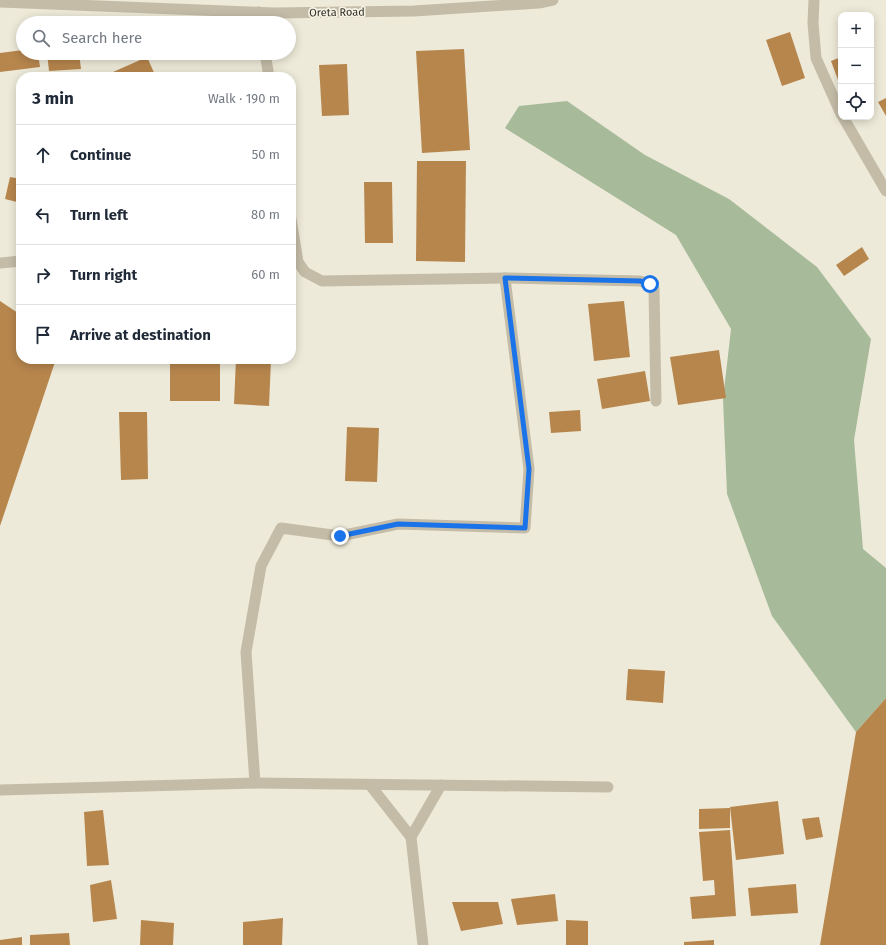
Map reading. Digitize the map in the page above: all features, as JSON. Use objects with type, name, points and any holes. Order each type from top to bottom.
[{"type":"street","name":"Oreta Road","points":[[296,17],[414,12],[539,3],[553,0]]},
{"type":"street","points":[[814,0],[813,23],[816,58],[838,107]]},
{"type":"street","name":"Oreta Road","points":[[0,2],[128,4],[241,16]]},
{"type":"street","points":[[266,60],[268,72]]},
{"type":"street","points":[[845,120],[886,191]]},
{"type":"street","points":[[296,250],[298,262],[306,272],[322,281],[505,278],[640,281],[650,284],[654,289],[656,401]]},
{"type":"street","points":[[0,263],[16,261]]},
{"type":"street","points":[[255,783],[246,652],[261,566],[281,528],[340,536],[398,524],[525,528],[529,469],[505,278]]},
{"type":"street","points":[[0,790],[255,783],[608,787]]},
{"type":"street","points":[[370,784],[411,837],[423,945]]},
{"type":"street","points":[[411,837],[441,785]]},
{"type":"green space","points":[[567,101],[645,155],[729,199],[817,267],[871,339],[854,440],[863,549],[886,568],[886,698],[856,732],[772,616],[727,494],[723,399],[731,329],[676,235],[505,128],[519,106]]},
{"type":"building","points":[[790,32],[805,78],[782,86],[766,40]]},
{"type":"building","points":[[464,49],[470,150],[422,153],[416,51]]},
{"type":"building","points":[[16,51],[16,60],[39,60],[40,67],[0,72],[0,53]]},
{"type":"building","points":[[838,58],[838,80],[831,61]]},
{"type":"building","points":[[48,60],[80,60],[81,69],[49,71]]},
{"type":"building","points":[[140,60],[148,60],[154,72],[113,72]]},
{"type":"building","points":[[347,64],[349,115],[322,116],[319,65]]},
{"type":"building","points":[[886,98],[886,116],[878,102]]},
{"type":"building","points":[[417,161],[466,161],[465,262],[416,261]]},
{"type":"building","points":[[10,177],[16,178],[16,202],[5,199]]},
{"type":"building","points":[[364,182],[392,182],[393,243],[365,243]]},
{"type":"building","points":[[862,247],[869,259],[844,276],[836,265]]},
{"type":"building","points":[[0,301],[16,312],[16,364],[54,364],[0,526]]},
{"type":"building","points":[[624,301],[630,357],[594,361],[588,304]]},
{"type":"building","points":[[719,350],[726,398],[678,405],[670,357]]},
{"type":"building","points":[[170,364],[220,364],[220,401],[170,401]]},
{"type":"building","points":[[236,364],[271,364],[269,406],[234,404]]},
{"type":"building","points":[[645,371],[650,401],[602,409],[597,379]]},
{"type":"building","points":[[580,410],[581,431],[551,433],[549,412]]},
{"type":"building","points":[[119,412],[147,412],[148,479],[121,480]]},
{"type":"building","points":[[347,427],[379,428],[377,482],[345,481]]},
{"type":"building","points":[[628,669],[665,671],[663,703],[626,700]]},
{"type":"building","points":[[886,698],[886,945],[820,945],[856,732]]},
{"type":"building","points":[[778,801],[784,854],[736,860],[730,807]]},
{"type":"building","points":[[730,808],[730,828],[699,829],[699,809]]},
{"type":"building","points":[[103,810],[109,865],[87,866],[84,812]]},
{"type":"building","points":[[819,817],[823,837],[806,840],[802,819]]},
{"type":"building","points":[[730,830],[736,916],[692,919],[690,897],[715,895],[714,880],[703,881],[699,832]]},
{"type":"building","points":[[111,880],[117,919],[93,922],[90,885]]},
{"type":"building","points":[[796,884],[798,913],[751,916],[748,888]]},
{"type":"building","points":[[555,894],[558,921],[517,925],[511,899]]},
{"type":"building","points":[[452,902],[498,902],[503,924],[461,931]]},
{"type":"building","points":[[283,918],[282,945],[243,945],[243,922]]},
{"type":"building","points":[[141,920],[174,923],[173,945],[140,945]]},
{"type":"building","points":[[566,920],[588,921],[588,945],[566,945]]},
{"type":"building","points":[[69,933],[70,945],[30,945],[30,935]]},
{"type":"building","points":[[22,937],[22,945],[0,945],[0,940]]},
{"type":"building","points":[[714,940],[714,945],[684,945],[684,942]]},
{"type":"route","points":[[340,536],[398,524],[525,528],[529,469],[505,278],[640,281],[650,284]]}]
